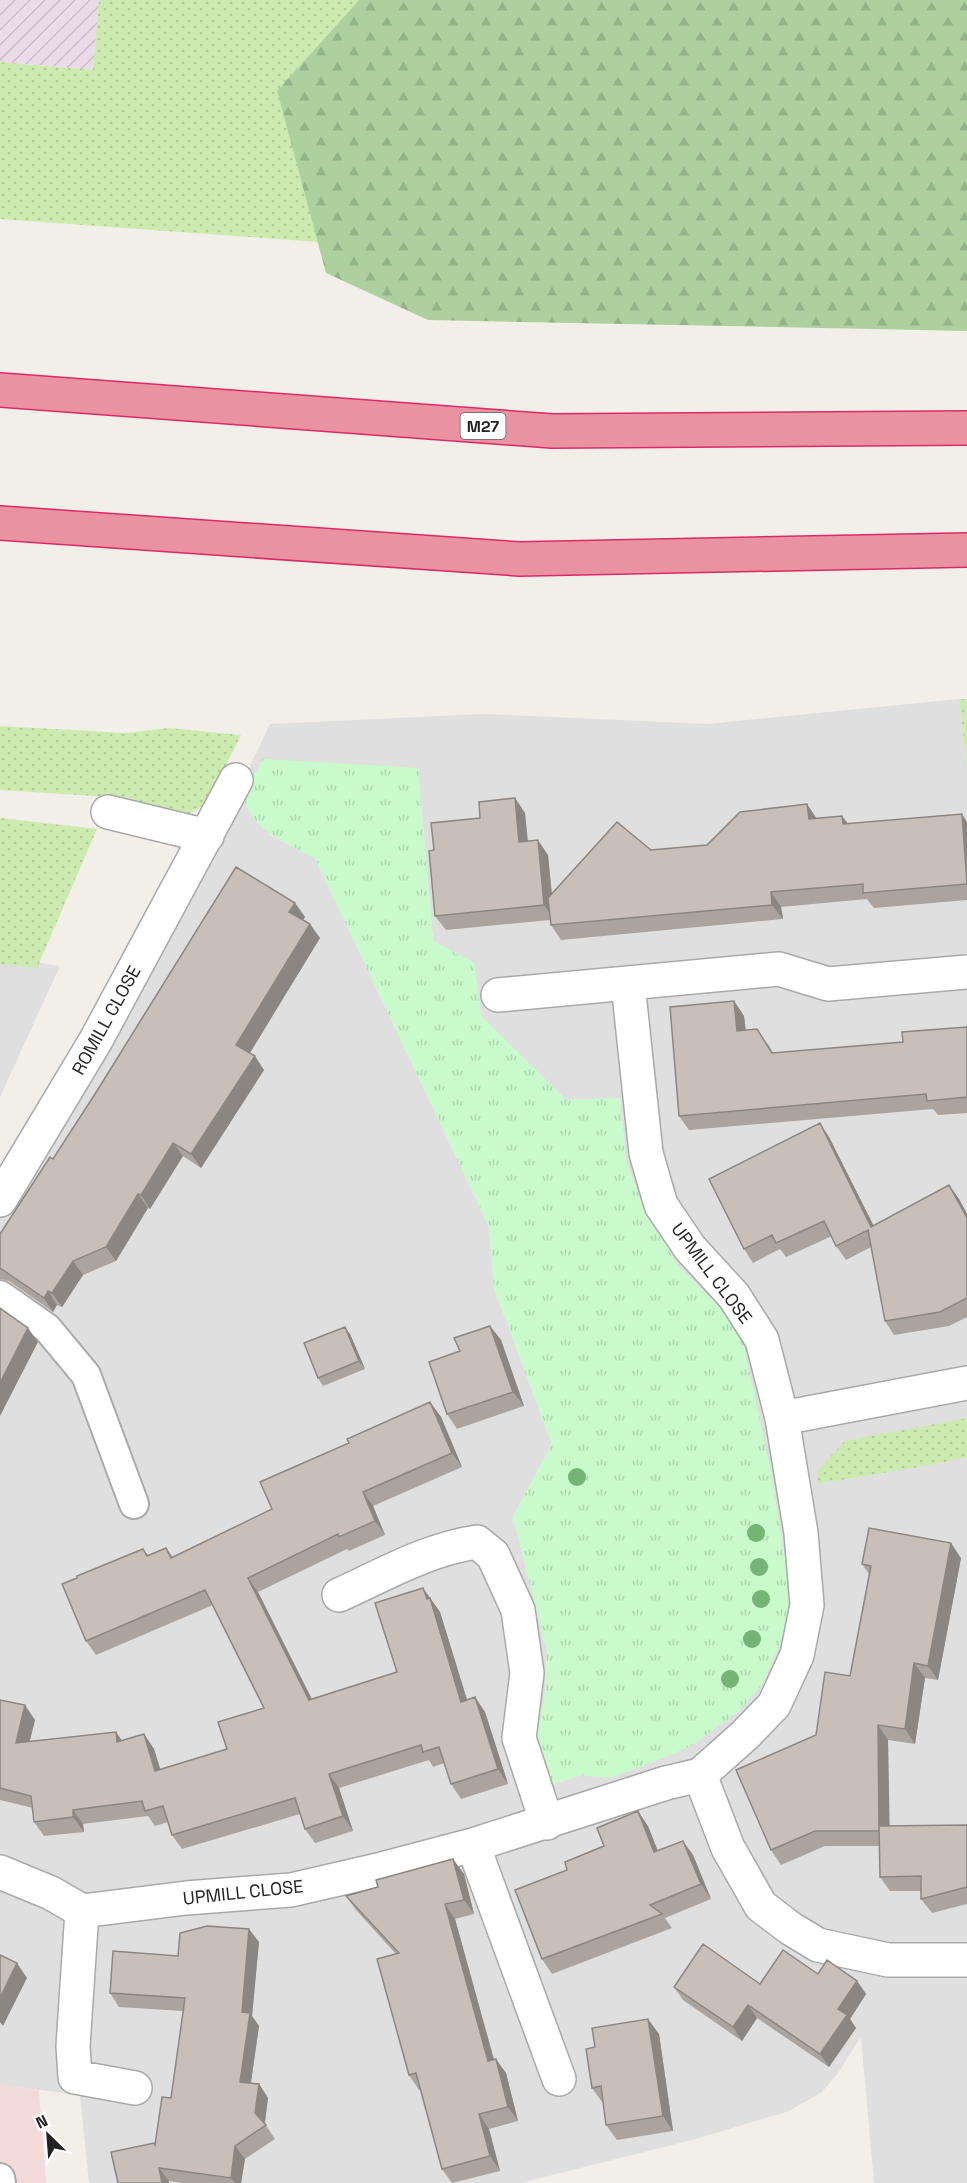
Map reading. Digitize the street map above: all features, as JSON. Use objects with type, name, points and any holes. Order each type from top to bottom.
[{"type":"highway","name":"M27","points":[[0,390],[552,431],[967,429]]},
{"type":"highway","points":[[0,523],[520,559],[967,550]]},
{"type":"street","name":"ROMILL CLOSE","points":[[0,1200],[96,1040],[236,780]]},
{"type":"street","points":[[108,812],[207,836]]},
{"type":"street","points":[[498,995],[779,969],[828,984],[967,972]]},
{"type":"street","name":"UPMILL CLOSE","points":[[82,1911],[186,1898],[291,1890],[382,1869],[548,1823],[700,1774],[746,1735],[774,1705],[796,1655],[807,1605],[801,1533],[782,1418],[762,1340],[734,1296],[690,1248],[661,1204],[646,1153],[628,984]]},
{"type":"street","points":[[782,1418],[967,1383]]},
{"type":"street","points":[[339,1595],[421,1558],[460,1544],[477,1542],[493,1555],[518,1610],[526,1673],[519,1738],[548,1823]]},
{"type":"street","points":[[700,1774],[728,1848],[761,1906],[790,1928],[818,1945],[881,1959],[967,1960]]},
{"type":"street","points":[[473,1845],[559,2079]]},
{"type":"street","points":[[0,1872],[51,1893],[82,1911],[74,2035],[75,2077],[135,2088]]},
{"type":"lane","points":[[0,1295],[47,1328],[86,1375],[134,1504]]},
{"type":"lane","points":[[0,2178],[1,2183]]},
{"type":"shaded area","points":[[0,0],[99,0],[93,70],[0,62]]},
{"type":"shaded area","points":[[959,699],[967,767],[967,2183],[874,2183],[861,2037],[838,2073],[822,2092],[789,2111],[692,2140],[521,2183],[89,2183],[80,2095],[0,2085],[0,1214],[237,793],[270,724],[483,714],[707,724]],"holes":[[[418,768],[433,941],[474,963],[481,1016],[566,1100],[620,1098],[626,1161],[645,1213],[676,1264],[718,1306],[769,1462],[791,1596],[609,1778],[582,1775],[550,1785],[532,1754],[544,1703],[547,1652],[513,1517],[552,1444],[494,1288],[489,1227],[315,858],[268,834]]]},
{"type":"shaded area","points":[[0,957],[60,966],[0,1097]]},
{"type":"shaded area","points":[[0,2085],[39,2090],[46,2183],[0,2183]]},
{"type":"green space","points":[[99,0],[359,0],[277,91],[318,242],[0,219],[0,62],[93,70]]},
{"type":"green space","points":[[359,0],[967,0],[967,331],[428,320],[326,273],[277,91]]},
{"type":"green space","points":[[959,699],[967,699],[967,767]]},
{"type":"green space","points":[[0,726],[126,733],[169,728],[241,735],[203,806],[188,814],[95,796],[0,790]]},
{"type":"green space","points":[[263,759],[418,768],[433,941],[474,963],[481,1016],[566,1100],[620,1098],[626,1161],[645,1213],[676,1264],[729,1318],[743,1343],[769,1462],[791,1596],[781,1641],[763,1683],[738,1712],[691,1746],[651,1763],[609,1778],[582,1775],[550,1785],[532,1754],[544,1703],[547,1652],[513,1517],[552,1444],[494,1288],[489,1227],[315,858],[271,834],[262,827],[247,808],[243,795]]},
{"type":"green space","points":[[0,818],[97,829],[37,968],[0,964]]},
{"type":"green space","points":[[967,1418],[967,1457],[817,1484],[817,1471],[845,1441]]},
{"type":"building","points":[[515,798],[519,842],[538,840],[544,905],[435,916],[429,851],[434,850],[431,823],[480,818],[479,802]]},
{"type":"building","points":[[807,804],[809,819],[842,816],[843,824],[962,814],[967,884],[863,893],[863,884],[771,892],[772,905],[551,925],[548,898],[617,822],[651,850],[707,845],[740,812]]},
{"type":"building","points":[[236,867],[295,903],[289,912],[310,924],[236,1045],[255,1056],[191,1154],[173,1143],[141,1195],[138,1194],[106,1247],[73,1261],[52,1293],[48,1291],[44,1298],[0,1268],[0,1234],[50,1157],[53,1159],[95,1094]]},
{"type":"building","points":[[734,1001],[737,1031],[757,1029],[772,1053],[903,1042],[902,1032],[967,1027],[967,1097],[927,1101],[926,1094],[679,1116],[670,1007]]},
{"type":"building","points":[[820,1123],[871,1227],[949,1185],[967,1218],[967,1298],[940,1312],[885,1321],[868,1230],[836,1246],[824,1221],[776,1243],[772,1235],[744,1249],[709,1179]]},
{"type":"building","points":[[0,1308],[28,1328],[0,1383]]},
{"type":"building","points":[[490,1326],[513,1392],[447,1414],[429,1362],[460,1351],[454,1338]]},
{"type":"building","points":[[345,1327],[359,1361],[318,1378],[304,1343]]},
{"type":"building","points":[[430,1402],[452,1453],[363,1492],[375,1521],[339,1537],[338,1534],[248,1578],[309,1700],[397,1672],[375,1603],[423,1588],[427,1599],[430,1598],[461,1702],[475,1697],[498,1769],[451,1784],[439,1747],[423,1752],[421,1745],[329,1774],[343,1816],[305,1829],[295,1798],[172,1835],[163,1806],[145,1811],[142,1801],[73,1810],[73,1817],[34,1822],[31,1796],[0,1788],[0,1700],[25,1705],[16,1743],[116,1732],[117,1742],[144,1734],[155,1771],[227,1749],[218,1722],[264,1708],[205,1590],[86,1641],[62,1584],[143,1549],[147,1556],[166,1548],[171,1558],[272,1509],[260,1482],[349,1443],[347,1439]]},
{"type":"building","points":[[869,1528],[951,1543],[928,1666],[914,1663],[905,1729],[878,1725],[879,1831],[815,1831],[771,1850],[736,1770],[816,1735],[825,1672],[850,1676],[871,1566],[862,1564]]},
{"type":"building","points":[[638,1811],[654,1852],[683,1841],[701,1884],[650,1905],[662,1914],[542,1959],[515,1890],[567,1870],[565,1862],[604,1846],[597,1828]]},
{"type":"building","points":[[967,1825],[967,1887],[921,1899],[921,1876],[880,1877],[879,1826]]},
{"type":"building","points":[[453,1859],[464,1900],[445,1904],[488,2061],[496,2059],[508,2107],[479,2114],[490,2156],[442,2169],[416,2073],[409,2075],[377,1959],[399,1953],[346,1896],[378,1887],[376,1880]]},
{"type":"building","points":[[207,1926],[249,1929],[242,2012],[250,2013],[240,2082],[259,2084],[255,2113],[266,2125],[235,2146],[231,2178],[159,2168],[162,2183],[118,2183],[111,2152],[154,2143],[155,2145],[162,2097],[171,2098],[185,1998],[110,1993],[113,1951],[178,1956],[180,1933]]},
{"type":"building","points":[[703,1944],[760,1984],[783,1950],[818,1974],[827,1960],[857,1981],[838,2009],[847,2015],[820,2054],[748,2005],[733,2027],[674,1987]]},
{"type":"building","points":[[0,1955],[17,1963],[0,1998]]},
{"type":"building","points":[[648,2019],[663,2116],[606,2125],[601,2086],[592,2088],[586,2049],[595,2047],[592,2028]]}]
